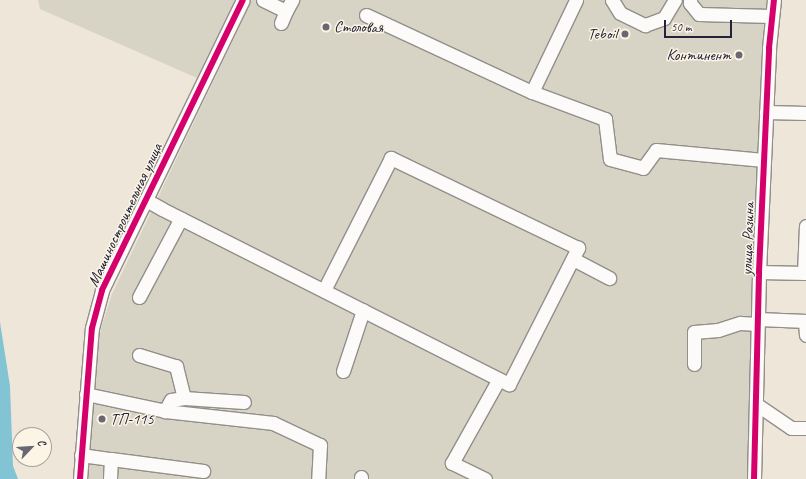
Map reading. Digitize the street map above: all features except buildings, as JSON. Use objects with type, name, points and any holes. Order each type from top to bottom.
[{"type":"street","name":"Машиностроительная улица","points":[[80,479],[92,328],[102,290],[243,0]]},
{"type":"street","points":[[263,0],[286,11]]},
{"type":"street","points":[[532,92],[576,0]]},
{"type":"street","points":[[612,0],[620,13],[645,25],[664,18],[675,0]]},
{"type":"street","points":[[690,0],[690,3],[700,14],[772,16]]},
{"type":"street","name":"улица Разина","points":[[754,479],[759,272],[766,112],[774,0]]},
{"type":"street","points":[[366,15],[532,92],[605,119],[610,158],[644,168],[656,150],[764,160]]},
{"type":"street","points":[[766,112],[806,113]]},
{"type":"street","points":[[146,200],[509,384],[578,248],[391,158],[324,290]]},
{"type":"street","points":[[139,297],[181,218]]},
{"type":"street","points":[[759,272],[805,273],[806,226]]},
{"type":"street","points":[[573,259],[609,278]]},
{"type":"street","points":[[343,371],[363,310]]},
{"type":"street","points":[[694,364],[694,332],[718,330],[740,323],[806,321],[806,335]]},
{"type":"street","points":[[139,355],[176,366],[184,398]]},
{"type":"street","points":[[486,479],[452,463],[499,379]]},
{"type":"street","points":[[86,394],[165,411],[274,423],[320,445],[318,479]]},
{"type":"street","points":[[165,411],[171,400],[184,398],[244,402]]},
{"type":"street","points":[[756,404],[791,428],[806,428]]},
{"type":"street","points":[[81,455],[203,470]]},
{"type":"street","points":[[110,479],[111,459]]},
{"type":"shaded area","points":[[38,0],[235,0],[197,78],[40,9]]},
{"type":"shaded area","points":[[252,0],[767,0],[747,479],[85,479],[92,386],[101,328],[112,294]]},
{"type":"water","points":[[0,322],[10,386],[12,467],[13,467],[18,479],[0,479]]},
{"type":"cycle path","points":[[80,479],[92,328],[102,290],[243,0]]},
{"type":"cycle path","points":[[754,479],[759,272],[769,48],[774,0]]},
{"type":"place","name":"Столовая","points":[[326,27]]},
{"type":"place","name":"Teboil","points":[[625,34]]},
{"type":"place","name":"Континент","points":[[739,55]]},
{"type":"place","name":"ТП-115","points":[[102,419]]}]
